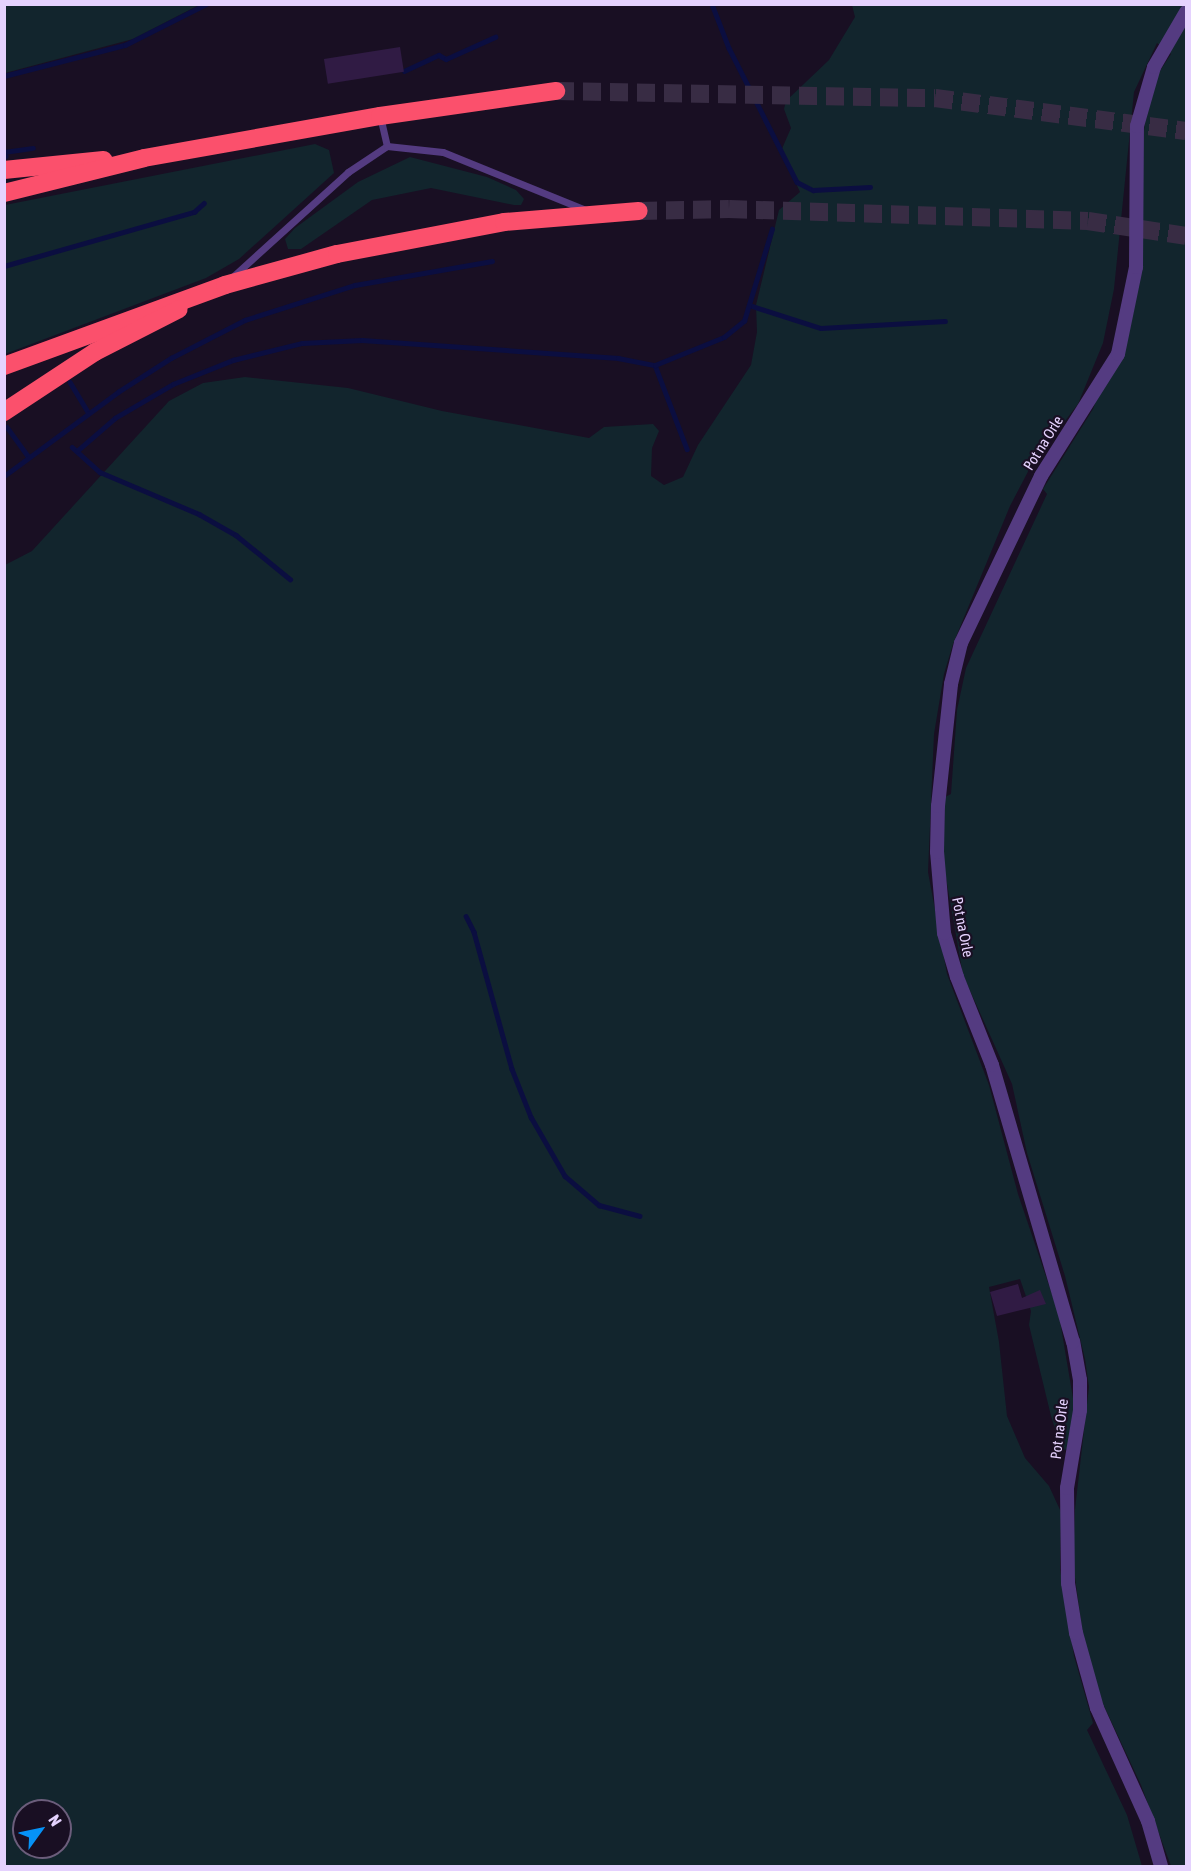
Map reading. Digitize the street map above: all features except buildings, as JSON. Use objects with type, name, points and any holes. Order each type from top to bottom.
[{"type":"highway","points":[[4,193],[144,158],[380,116],[556,91]]},
{"type":"highway","points":[[4,170],[144,158]]},
{"type":"highway","points":[[4,366],[225,285],[422,235],[591,212],[639,210]]},
{"type":"highway","points":[[4,412],[63,371],[151,326],[200,294]]},
{"type":"street","name":"Pot na Orle","points":[[1161,1866],[1148,1821],[1097,1708],[1076,1633],[1068,1583],[1067,1488],[1080,1410],[1080,1380],[1073,1342],[992,1065],[957,977],[944,933],[939,890],[938,806],[951,684],[961,643],[1041,476],[1118,354],[1136,267],[1135,157],[1144,94],[1154,67],[1186,12]]},
{"type":"lane","points":[[380,116],[387,146]]},
{"type":"lane","points":[[225,285],[348,172],[387,146],[443,152],[591,212]]},
{"type":"shaded area","points":[[4,5],[199,5],[133,39],[5,73]]},
{"type":"shaded area","points":[[852,5],[1186,5],[1186,1866],[1171,1866],[1141,1785],[1096,1689],[1085,1650],[1073,1563],[1075,1509],[1089,1387],[1085,1359],[1065,1276],[1027,1153],[1012,1084],[963,975],[943,861],[945,797],[951,794],[957,710],[966,668],[1047,494],[1043,489],[1093,409],[1115,350],[1129,290],[1146,110],[1156,77],[1171,54],[1157,43],[1134,92],[1114,289],[1103,343],[1078,404],[1032,464],[1010,506],[953,644],[944,674],[934,734],[928,872],[947,974],[989,1085],[1018,1194],[1059,1315],[1075,1410],[1069,1448],[1062,1451],[1051,1416],[1029,1325],[1031,1311],[1020,1279],[989,1287],[999,1342],[1007,1416],[1025,1458],[1049,1486],[1061,1512],[1060,1569],[1074,1656],[1093,1723],[1087,1730],[1127,1815],[1142,1866],[5,1866],[5,565],[32,551],[169,401],[203,383],[245,377],[348,388],[442,411],[589,438],[604,427],[653,424],[659,431],[652,448],[651,476],[664,485],[683,477],[698,445],[751,365],[757,332],[756,305],[779,210],[800,192],[781,151],[791,128],[784,109],[786,101],[829,60],[855,17]]},
{"type":"shaded area","points":[[315,144],[329,150],[334,173],[239,259],[206,278],[5,354],[5,205]]},
{"type":"shaded area","points":[[410,157],[487,177],[516,190],[524,199],[521,205],[514,205],[431,188],[372,200],[301,249],[288,249],[285,239],[295,228],[358,182]]},
{"type":"waterway","points":[[4,76],[125,45],[206,4]]},
{"type":"waterway","points":[[712,4],[729,48],[797,182],[813,190],[870,187]]},
{"type":"waterway","points":[[404,71],[439,55],[446,59],[495,37]]},
{"type":"waterway","points":[[4,152],[33,148]]},
{"type":"waterway","points":[[4,266],[194,212],[204,203]]},
{"type":"waterway","points":[[77,451],[115,418],[173,384],[233,360],[302,343],[362,340],[618,358],[655,365],[724,337],[744,321],[772,229]]},
{"type":"waterway","points":[[4,476],[118,392],[171,358],[245,320],[355,285],[492,261]]},
{"type":"waterway","points":[[752,306],[821,328],[945,321]]},
{"type":"waterway","points":[[655,365],[687,449]]},
{"type":"waterway","points":[[70,382],[88,412]]},
{"type":"waterway","points":[[7,427],[28,456]]},
{"type":"waterway","points":[[72,447],[100,472],[199,514],[236,535],[290,579]]},
{"type":"waterway","points":[[466,916],[474,932],[512,1069],[531,1117],[565,1176],[599,1205],[640,1216]]},
{"type":"tunnel","points":[[556,91],[935,98],[1186,131]]},
{"type":"tunnel","points":[[639,211],[729,209],[1088,221],[1186,236]]}]
